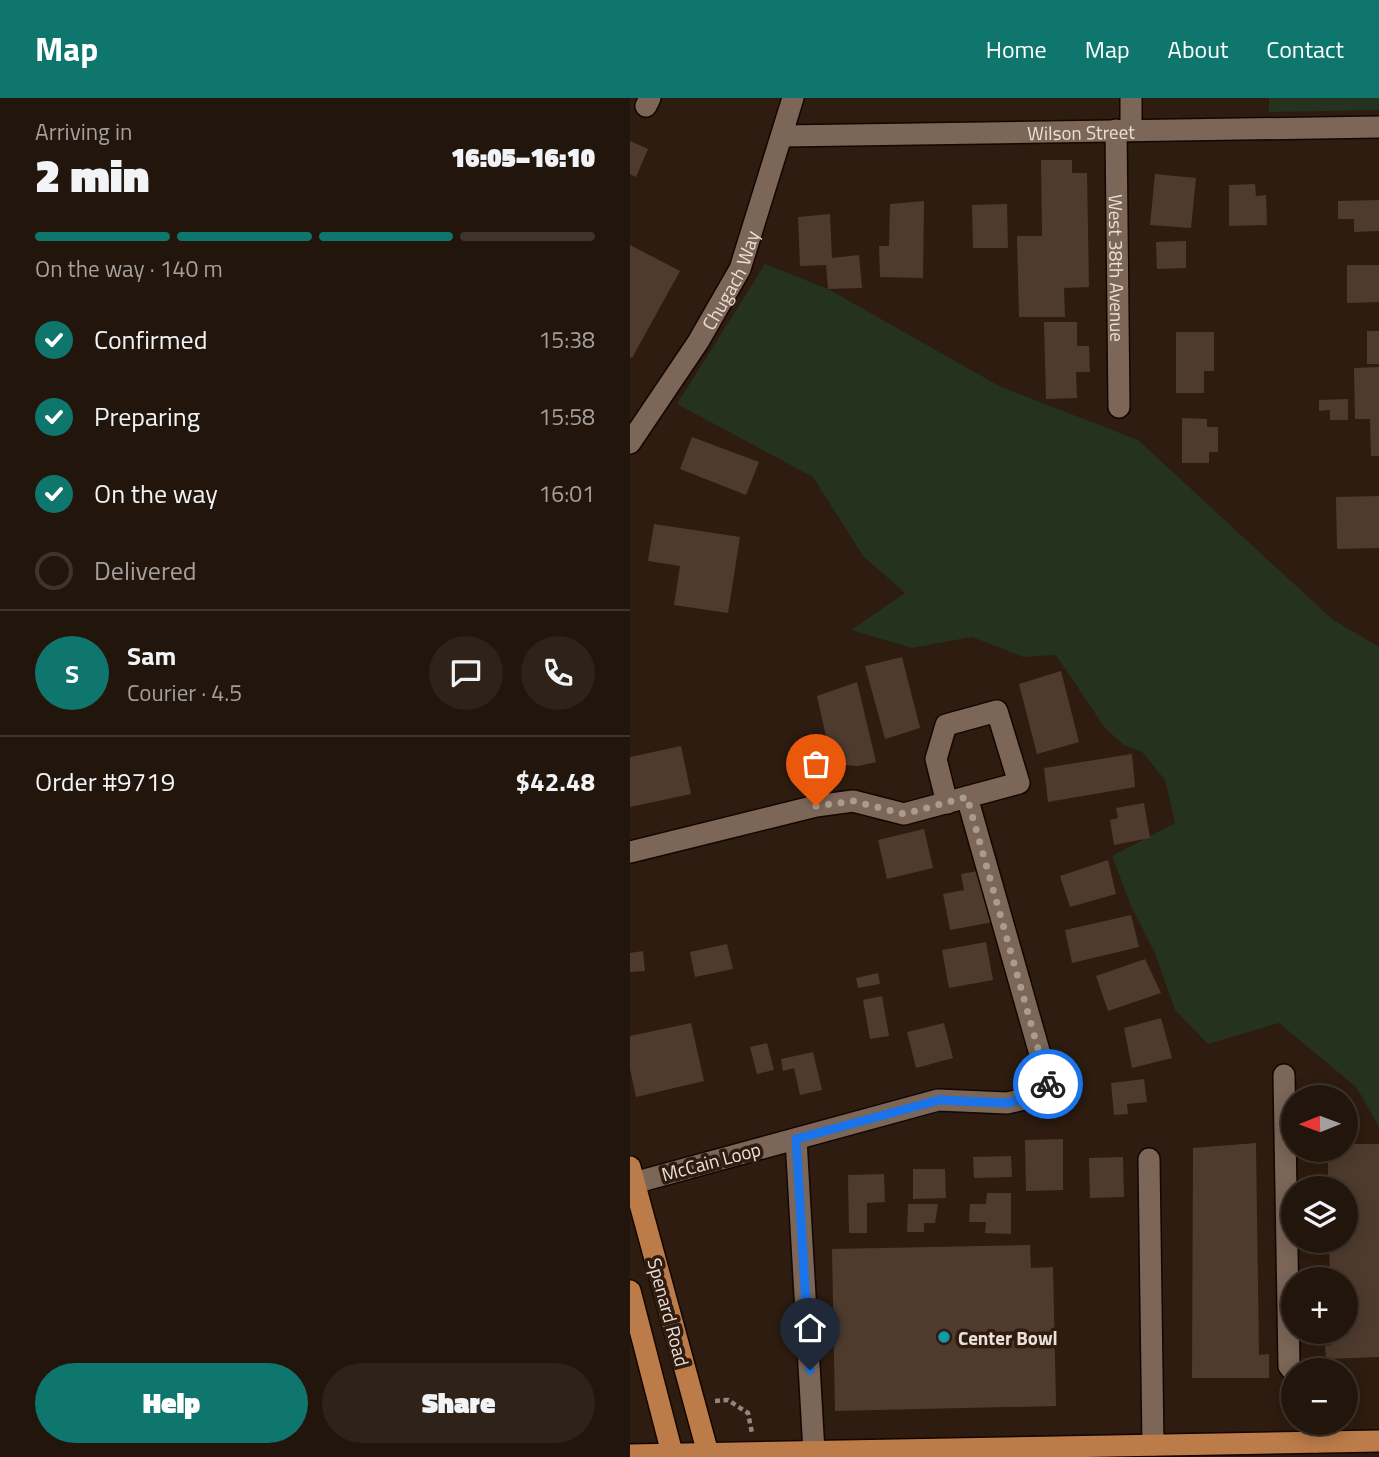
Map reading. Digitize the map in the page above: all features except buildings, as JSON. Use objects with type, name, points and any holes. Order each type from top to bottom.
[{"type":"main road","name":"Spenard Road","points":[[631,1177],[708,1455]]},
{"type":"main road","name":"Spenard Road","points":[[631,1302],[673,1456]]},
{"type":"main road","points":[[630,1455],[1153,1445],[1281,1435]]},
{"type":"main road","points":[[1337,1435],[1379,1441]]},
{"type":"street","name":"Chugach Way","points":[[630,443],[698,342],[740,269],[793,98]]},
{"type":"street","name":"West 38th Avenue","points":[[1118,407],[1124,130],[1130,98]]},
{"type":"street","name":"Wilson Street","points":[[783,136],[1379,127]]},
{"type":"street","name":"McCain Loop","points":[[630,852],[816,806],[853,801],[904,814],[957,800],[1051,1093],[1007,1103],[939,1100],[796,1139],[631,1177]]},
{"type":"street","points":[[1284,1075],[1289,1358]]},
{"type":"street","points":[[796,1139],[814,1451]]},
{"type":"street","points":[[1149,1159],[1153,1445]]},
{"type":"green space","points":[[1269,98],[1379,98],[1379,110],[1269,112]]},
{"type":"green space","points":[[765,264],[828,289],[1001,387],[1138,440],[1332,619],[1379,647],[1379,1127],[1358,1090],[1358,1085],[1354,1085],[1279,1023],[1208,1044],[1175,1010],[1155,953],[1131,906],[1112,856],[1175,823],[1165,780],[1142,752],[1124,745],[1105,728],[1056,655],[1023,657],[972,637],[912,648],[851,630],[905,593],[863,556],[813,477],[677,404]]},
{"type":"way so far","points":[[816,806],[853,801],[904,814],[967,797],[1048,1084]]},
{"type":"place","name":"Center Bowl","points":[[944,1337]]},
{"type":"route","points":[[810,1370],[796,1139],[939,1100],[1007,1103],[1051,1093],[1048,1084]]}]
